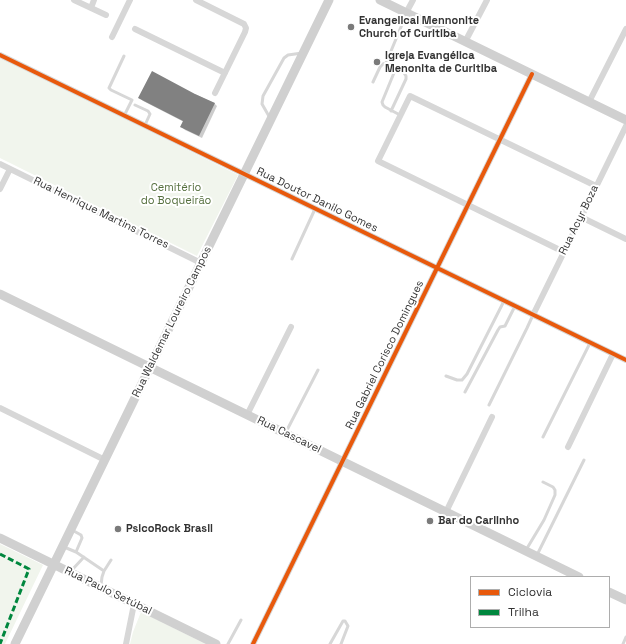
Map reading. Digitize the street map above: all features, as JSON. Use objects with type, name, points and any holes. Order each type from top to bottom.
[{"type":"main road","name":"Rua Waldemar Loureiro Campos","points":[[15,644],[329,0]]},
{"type":"main road","points":[[380,0],[626,120]]},
{"type":"main road","name":"Rua Cascavel","points":[[0,294],[577,576]]},
{"type":"main road","name":"Rua Paulo Setúbal","points":[[0,538],[216,644]]},
{"type":"main road","points":[[610,592],[626,600]]},
{"type":"street","points":[[74,0],[106,15]]},
{"type":"street","points":[[91,8],[94,0]]},
{"type":"street","points":[[112,37],[130,0]]},
{"type":"street","points":[[196,0],[244,24],[246,28],[215,93]]},
{"type":"street","points":[[406,13],[413,0]]},
{"type":"street","points":[[465,42],[487,0]]},
{"type":"street","points":[[589,102],[626,29]]},
{"type":"street","points":[[135,30],[225,73]]},
{"type":"street","name":"Rua Doutor Danilo Gomes","points":[[0,55],[626,360]]},
{"type":"street","name":"Rua Gabriel Corisco Domingues","points":[[253,644],[532,74]]},
{"type":"street","points":[[564,252],[378,161],[400,115],[410,96],[596,186]]},
{"type":"street","name":"Rua Acyr Boza","points":[[533,315],[626,126]]},
{"type":"street","name":"Rua Henrique Martins Torres","points":[[0,164],[201,263]]},
{"type":"street","points":[[0,189],[10,169]]},
{"type":"street","points":[[581,216],[626,239]]},
{"type":"street","points":[[247,415],[291,328]]},
{"type":"street","points":[[568,447],[613,354]]},
{"type":"street","points":[[0,408],[105,460]]},
{"type":"street","points":[[446,512],[492,417]]},
{"type":"street","points":[[126,644],[134,604]]},
{"type":"lane","points":[[373,82],[380,67],[386,63],[406,13]]},
{"type":"lane","points":[[271,120],[262,104],[263,96],[284,58],[288,55],[304,53]]},
{"type":"lane","points":[[124,56],[109,88],[132,100],[124,116]]},
{"type":"lane","points":[[386,63],[404,73],[406,76],[391,111]]},
{"type":"lane","points":[[396,68],[382,102],[385,107],[400,115]]},
{"type":"lane","points":[[136,105],[148,111],[149,116],[145,125]]},
{"type":"lane","points":[[292,259],[315,209]]},
{"type":"lane","points":[[446,376],[457,380],[462,380],[468,374],[504,301]]},
{"type":"lane","points":[[465,392],[498,330],[505,326],[515,306]]},
{"type":"lane","points":[[489,405],[533,315]]},
{"type":"lane","points":[[543,437],[590,343]]},
{"type":"lane","points":[[285,434],[318,370]]},
{"type":"lane","points":[[536,556],[584,460]]},
{"type":"lane","points":[[525,551],[544,520],[555,495],[555,490],[543,482]]},
{"type":"lane","points":[[71,529],[82,538],[76,552]]},
{"type":"lane","points":[[62,546],[76,552],[104,571]]},
{"type":"lane","points":[[70,572],[84,557]]},
{"type":"lane","points":[[101,587],[104,571],[111,560]]},
{"type":"lane","points":[[228,644],[241,620]]},
{"type":"lane","points":[[330,644],[343,621],[345,621],[348,626],[341,644]]},
{"type":"lane","points":[[622,644],[626,637]]},
{"type":"green space","name":"Cemitério do Boqueirão","points":[[0,57],[238,175],[197,256],[0,158]]},
{"type":"green space","points":[[0,544],[43,565],[5,644],[0,644]]},
{"type":"green space","points":[[141,612],[206,644],[130,644]]},
{"type":"building","points":[[152,71],[215,103],[199,136],[180,127],[183,121],[138,98]]},
{"type":"marked path","points":[[0,554],[29,569],[0,644]]},
{"type":"cycle path","points":[[0,55],[626,360]]},
{"type":"cycle path","points":[[253,644],[532,74]]},
{"type":"place","name":"Evangelical Mennonite Church of Curitiba","points":[[351,27]]},
{"type":"place","name":"Igreja Evangélica Menonita de Curitiba","points":[[377,62]]},
{"type":"place","name":"Bar do Carlinho","points":[[430,521]]},
{"type":"place","name":"PsicoRock Brasil","points":[[118,529]]}]
